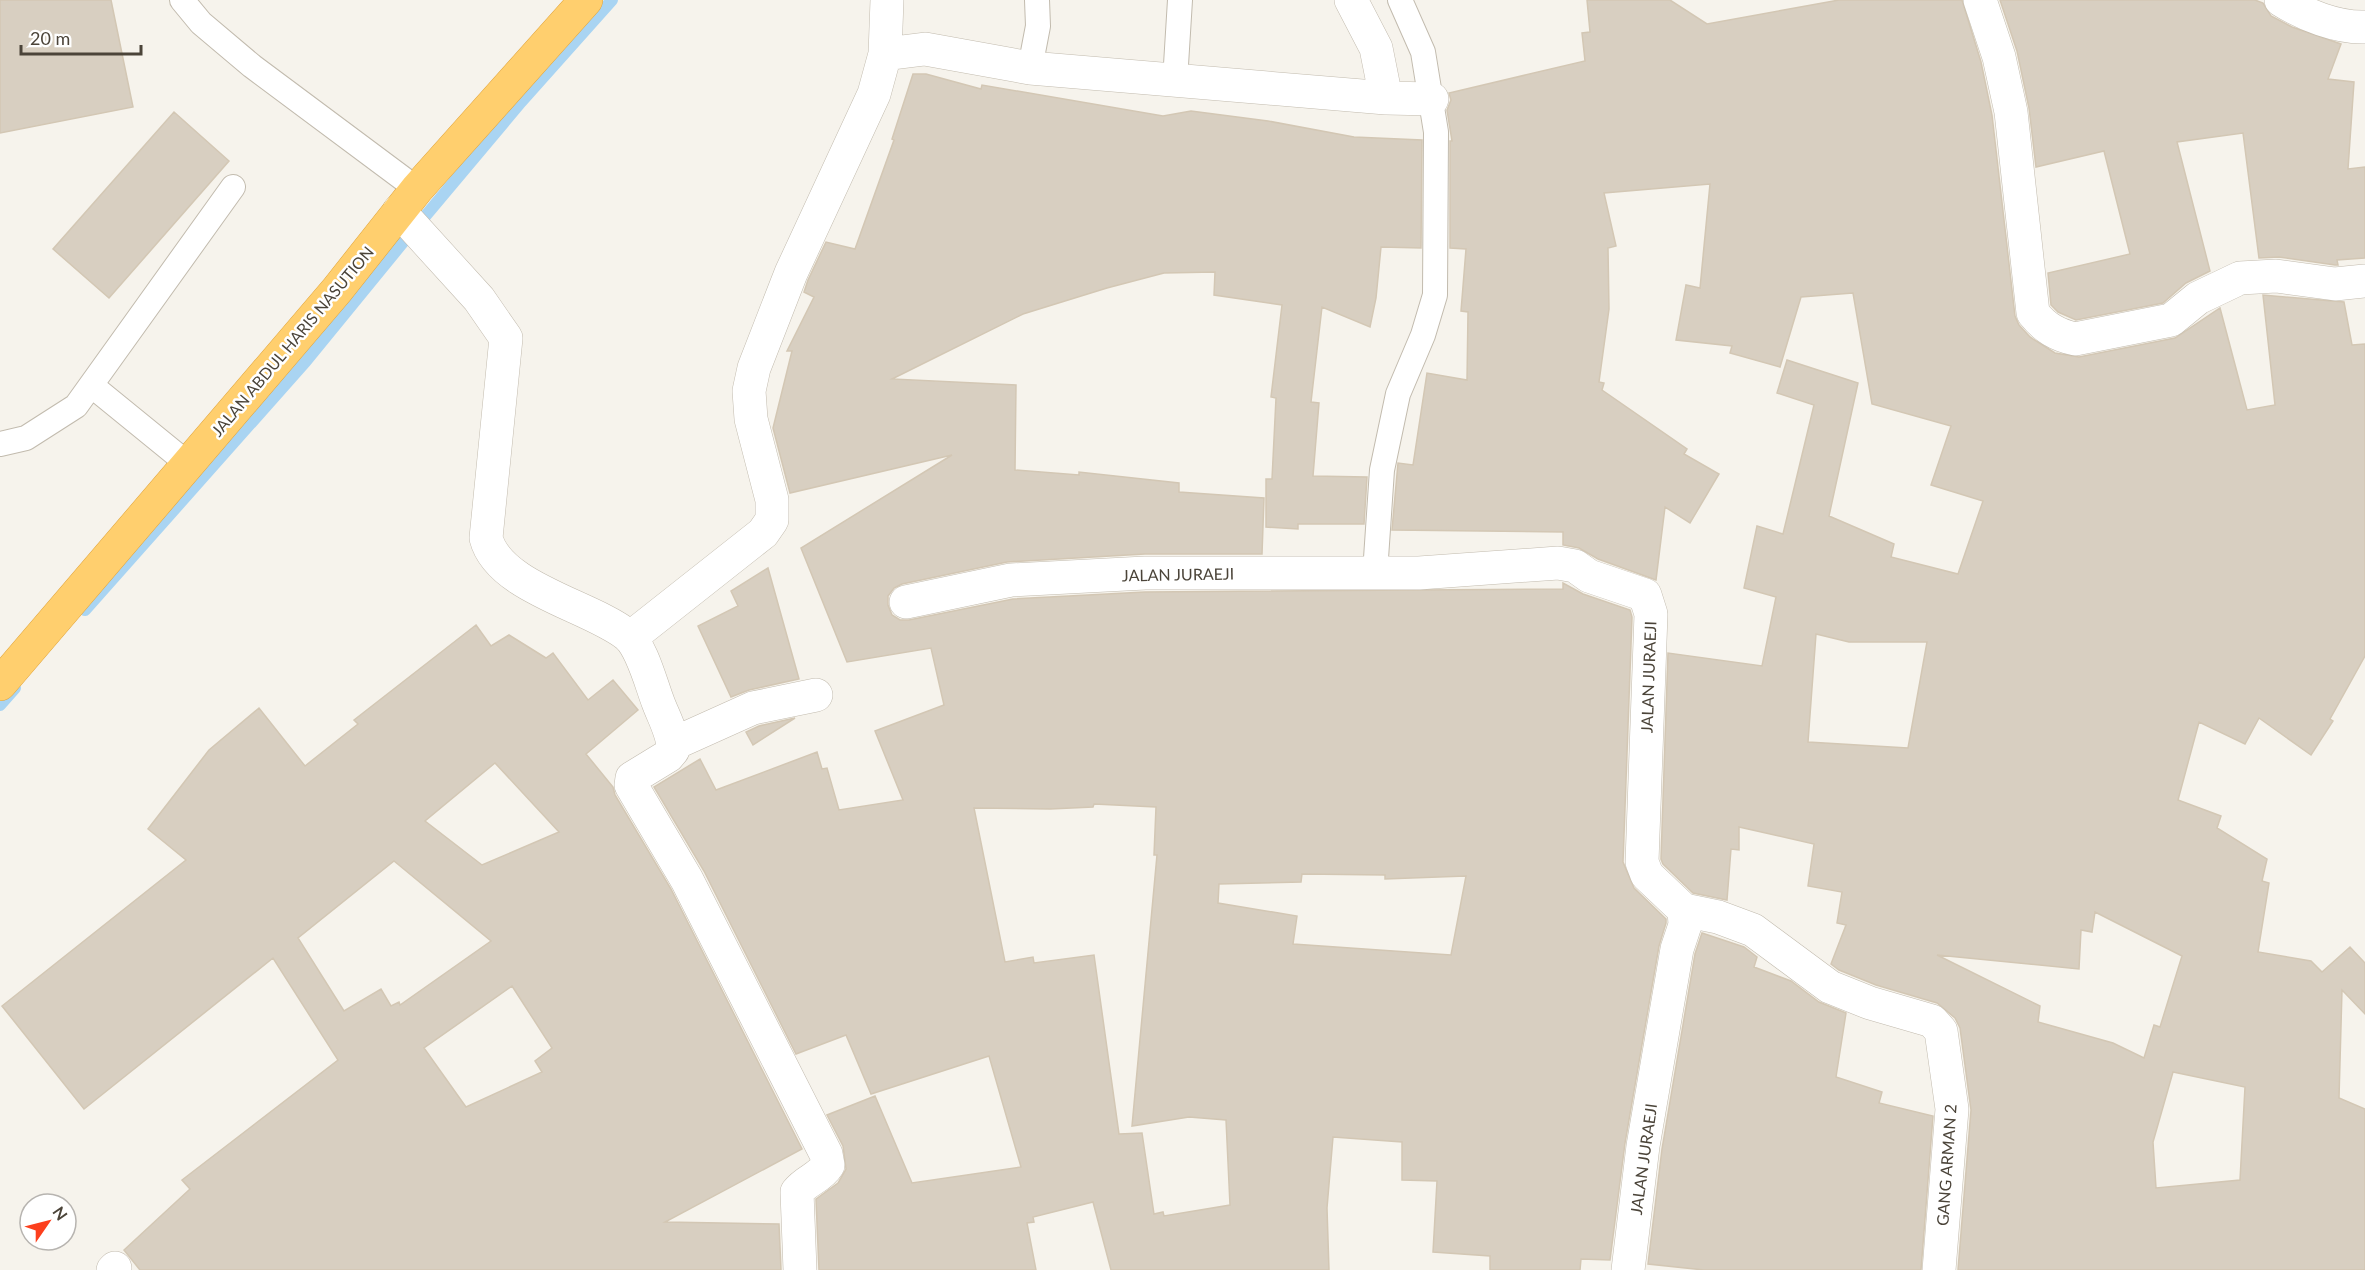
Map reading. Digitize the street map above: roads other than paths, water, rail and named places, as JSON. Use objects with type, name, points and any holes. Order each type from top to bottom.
[{"type":"highway","name":"JALAN ABDUL HARIS NASUTION","points":[[0,684],[337,290],[408,200],[586,0]]},
{"type":"street","points":[[630,638],[764,533],[772,520],[772,500],[768,478],[751,419],[749,391],[754,368],[791,273],[874,94],[885,54],[887,0]]},
{"type":"street","points":[[1351,0],[1376,48],[1386,98]]},
{"type":"street","points":[[1980,0],[1998,57],[2011,112],[2031,302],[2033,313],[2042,325],[2060,336],[2075,339],[2171,320],[2198,298],[2240,278],[2276,276],[2335,284],[2365,281]]},
{"type":"street","points":[[2281,0],[2294,8],[2349,28],[2365,27]]},
{"type":"street","points":[[885,54],[925,49],[1029,68],[1386,98],[1432,99]]},
{"type":"street","points":[[408,200],[506,338],[486,538],[489,547],[496,560],[534,587],[630,638],[642,659],[674,744],[674,750],[632,778],[631,786],[687,880],[826,1154],[828,1165],[824,1173],[803,1183],[797,1192],[800,1270]]},
{"type":"street","name":"JALAN JURAEJI","points":[[906,602],[1011,580],[1145,573],[1419,573],[1558,563],[1575,566],[1588,576],[1620,584],[1647,597],[1651,614],[1642,862],[1647,875],[1684,910],[1685,925],[1677,949],[1643,1146],[1628,1270]]},
{"type":"street","points":[[674,744],[753,708],[816,695]]},
{"type":"street","name":"GANG ARMAN 2","points":[[1684,910],[1718,917],[1753,930],[1830,987],[1870,1003],[1932,1021],[1941,1031],[1952,1109],[1939,1270]]},
{"type":"lane","points":[[182,0],[201,23],[408,200]]},
{"type":"lane","points":[[1029,68],[1038,26],[1037,0]]},
{"type":"lane","points":[[1175,81],[1180,0]]},
{"type":"lane","points":[[1375,573],[1382,470],[1398,394],[1423,335],[1435,296],[1436,132],[1423,52],[1400,0]]},
{"type":"lane","points":[[0,444],[26,438],[76,406],[233,187]]},
{"type":"lane","points":[[91,385],[188,464]]},
{"type":"waterway","points":[[417,226],[521,102],[612,0]]},
{"type":"waterway","points":[[85,610],[306,361],[413,230]]},
{"type":"waterway","points":[[0,705],[15,688]]}]
